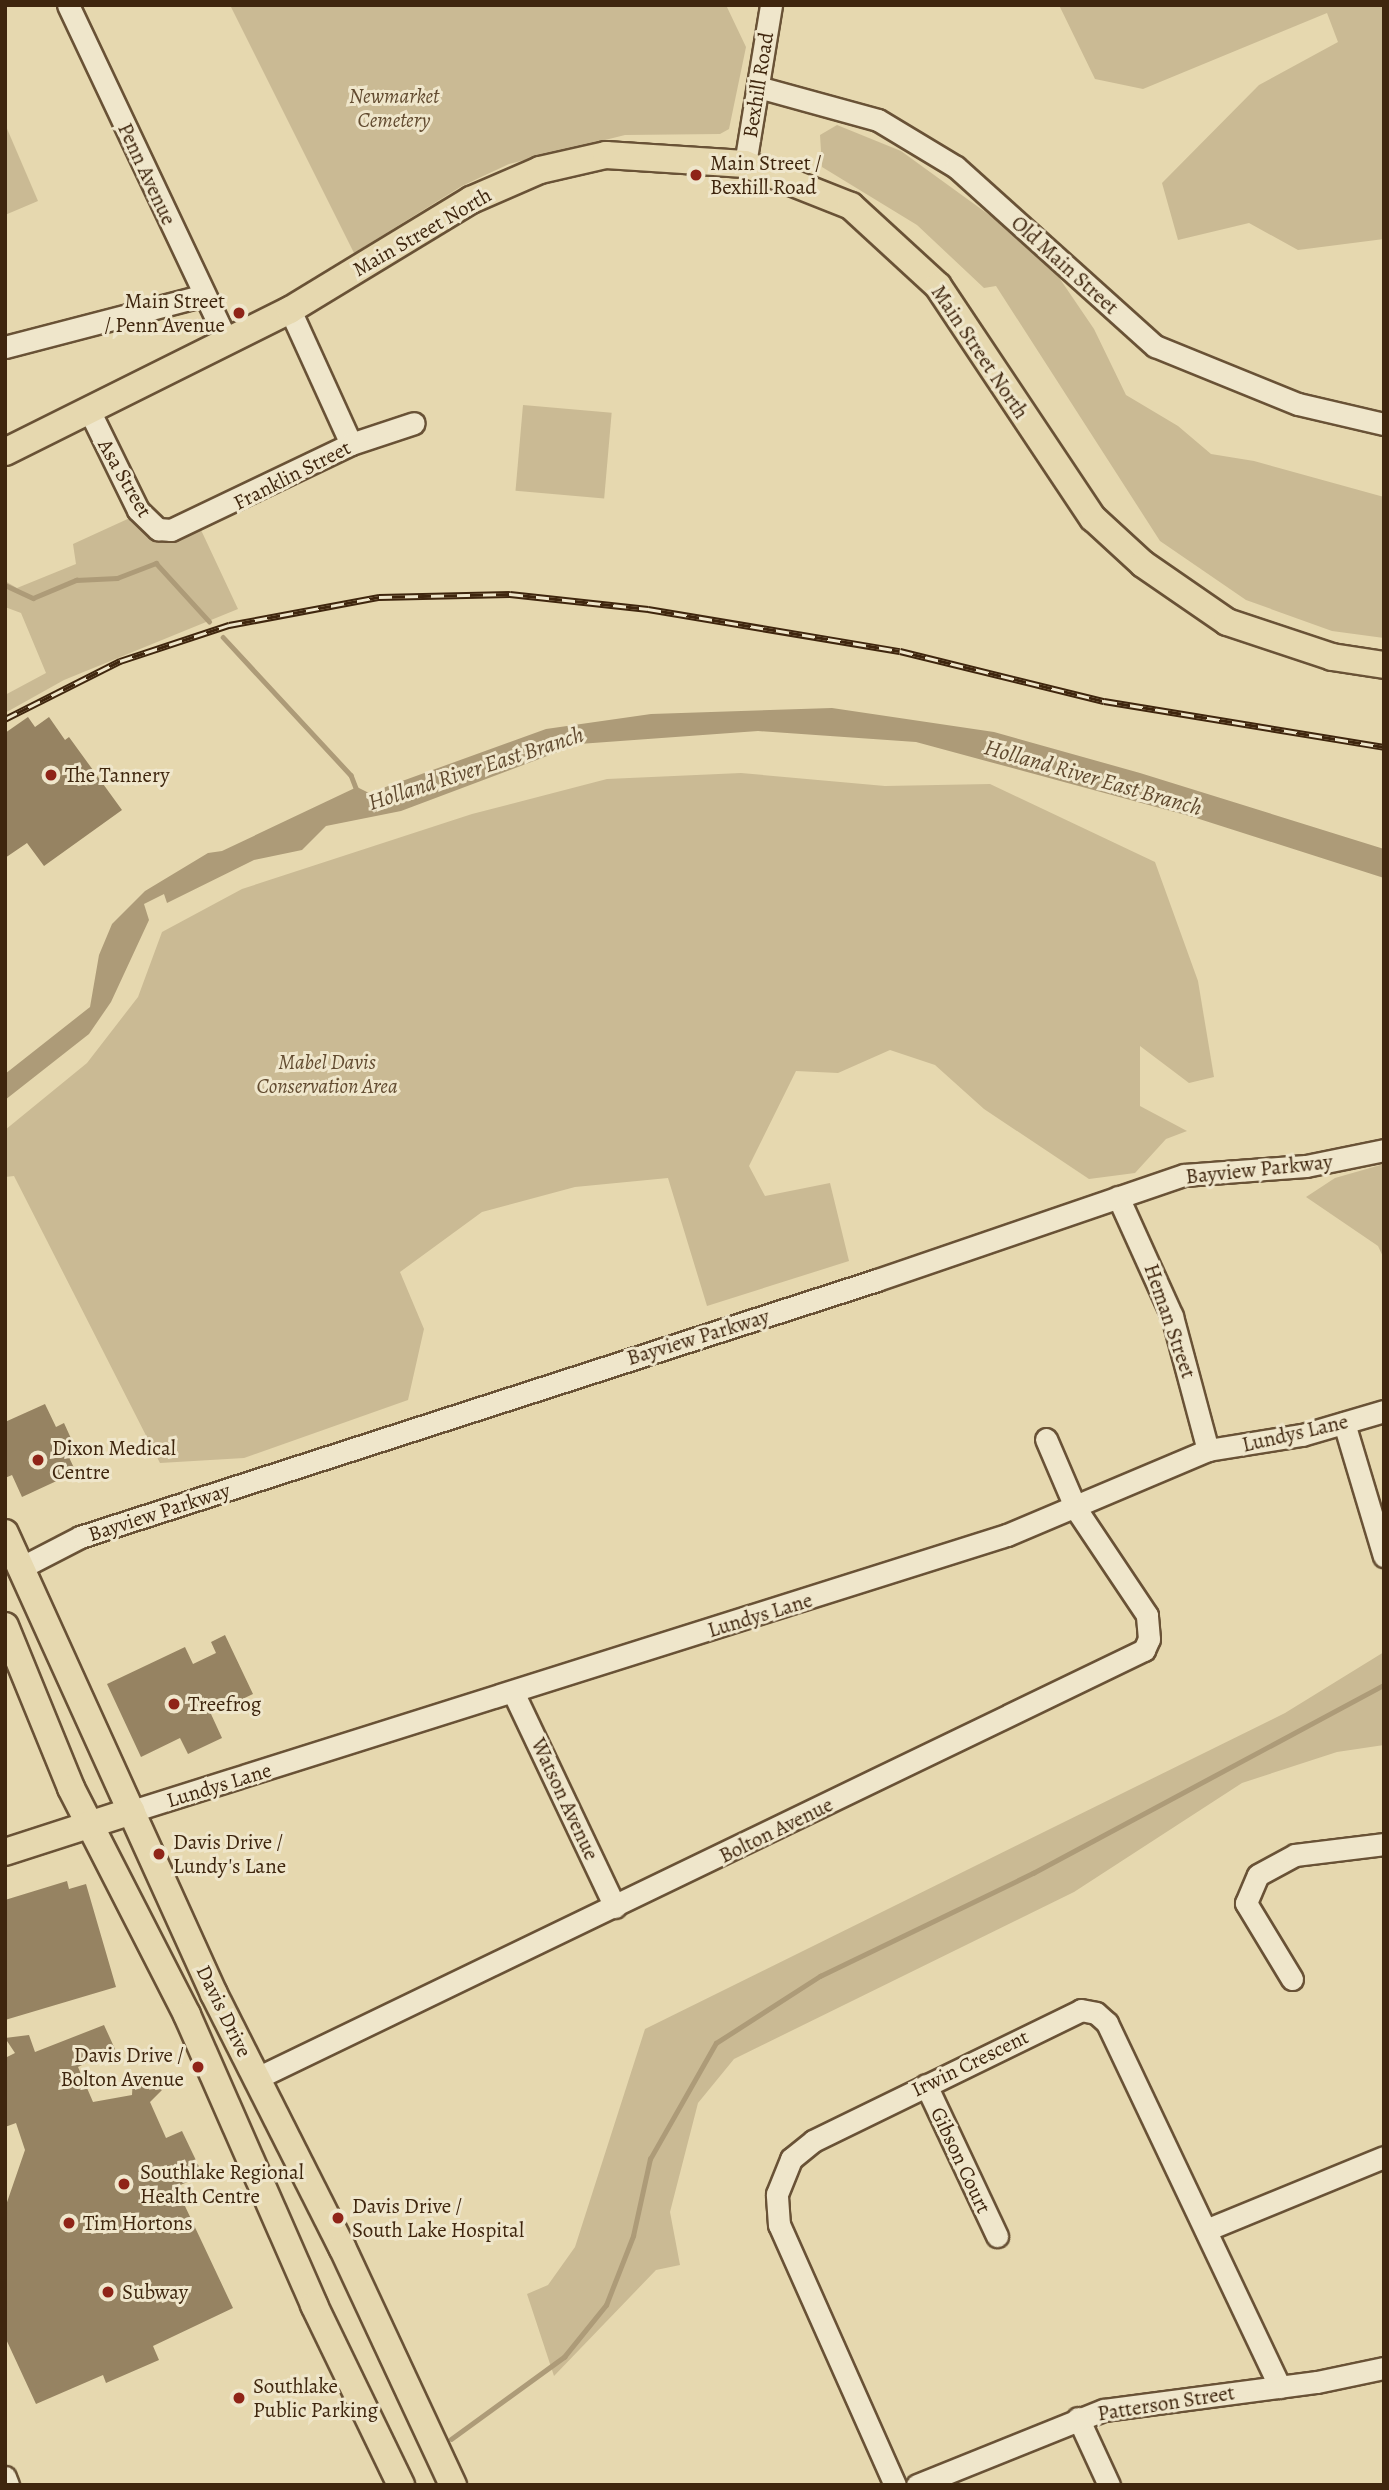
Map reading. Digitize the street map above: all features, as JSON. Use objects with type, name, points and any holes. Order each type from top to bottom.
[{"type":"main road","name":"Main Street North","points":[[5,452],[90,412],[290,310],[471,200],[540,170],[606,155],[745,164],[851,206],[938,286],[1093,518],[1152,572],[1227,622],[1332,657],[1384,665]]},
{"type":"main road","name":"Davis Drive","points":[[5,1533],[257,2078],[453,2485]]},
{"type":"main road","name":"Davis Drive","points":[[5,1626],[89,1825],[187,2015],[314,2305],[401,2485]]},
{"type":"main road","points":[[5,1852],[132,1811]]},
{"type":"street","name":"Penn Avenue","points":[[68,5],[228,342]]},
{"type":"street","name":"Bexhill Road","points":[[745,164],[771,5]]},
{"type":"street","name":"Old Main Street","points":[[758,87],[878,120],[956,167],[1155,346],[1298,404],[1384,424]]},
{"type":"street","points":[[5,347],[204,295]]},
{"type":"street","points":[[290,310],[351,444]]},
{"type":"street","name":"Asa Street","points":[[90,412],[138,510],[158,529],[171,530]]},
{"type":"street","name":"Franklin Street","points":[[171,530],[351,444],[414,423]]},
{"type":"street","name":"Bayview Parkway","points":[[22,1567],[80,1537],[877,1280],[1184,1175],[1306,1166],[1384,1150]]},
{"type":"street","name":"Heman Street","points":[[1118,1196],[1172,1316],[1208,1450]]},
{"type":"street","name":"Lundys Lane","points":[[132,1811],[513,1692],[1076,1508],[1208,1450],[1344,1423],[1384,1411]]},
{"type":"street","points":[[1344,1423],[1384,1556]]},
{"type":"street","points":[[1046,1439],[1076,1508]]},
{"type":"street","name":"Bolton Avenue","points":[[257,2078],[1144,1650],[1147,1615],[1076,1508]]},
{"type":"street","name":"Watson Avenue","points":[[513,1692],[615,1907]]},
{"type":"street","points":[[1292,1979],[1246,1903],[1258,1875],[1295,1855],[1384,1844]]},
{"type":"street","name":"Irwin Crescent","points":[[895,2485],[779,2225],[778,2194],[791,2159],[813,2141],[1074,2012],[1097,2012],[1107,2023],[1280,2387]]},
{"type":"street","name":"Gibson Court","points":[[926,2085],[997,2236]]},
{"type":"street","points":[[1206,2230],[1384,2157]]},
{"type":"street","name":"Patterson Street","points":[[917,2485],[1079,2418],[1384,2368]]},
{"type":"street","points":[[1079,2418],[1109,2485]]},
{"type":"street","points":[[5,2477],[8,2485]]},
{"type":"green space","name":"Newmarket Cemetery","points":[[230,5],[726,5],[746,47],[729,129],[720,134],[625,135],[509,164],[462,186],[354,253]]},
{"type":"green space","points":[[1059,5],[1384,5],[1384,239],[1298,250],[1249,223],[1178,240],[1162,183],[1259,85],[1338,42],[1327,13],[1143,89],[1095,79]]},
{"type":"green space","points":[[5,124],[38,201],[5,215]]},
{"type":"green space","points":[[837,125],[901,151],[1043,254],[1094,329],[1126,395],[1178,426],[1211,454],[1254,461],[1384,497],[1384,638],[1332,631],[1246,600],[1160,541],[996,286],[984,288],[917,225],[822,167],[820,135]]},
{"type":"green space","points":[[523,405],[612,413],[604,498],[516,491]]},
{"type":"green space","points":[[132,517],[168,539],[201,530],[238,609],[64,680],[5,713],[5,695],[46,673],[21,613],[5,607],[5,581],[17,588],[76,564],[73,544]]},
{"type":"green space","name":"Mabel Davis Conservation Area","points":[[741,773],[885,786],[990,784],[1155,862],[1198,981],[1214,1077],[1189,1083],[1140,1046],[1140,1106],[1187,1131],[1166,1139],[1135,1173],[1089,1179],[984,1109],[935,1065],[890,1050],[838,1073],[796,1071],[749,1166],[765,1196],[830,1183],[849,1261],[707,1306],[668,1178],[575,1187],[482,1212],[400,1272],[424,1329],[408,1400],[244,1458],[160,1463],[14,1176],[5,1177],[5,1130],[87,1063],[138,997],[162,932],[242,889],[472,814],[607,779]]},
{"type":"green space","points":[[1384,1164],[1384,1259],[1378,1246],[1306,1197],[1335,1178]]},
{"type":"green space","points":[[1384,1652],[1384,1745],[1337,1752],[1242,1783],[1074,1892],[734,2059],[698,2103],[670,2212],[680,2265],[656,2270],[554,2376],[527,2294],[548,2285],[575,2247],[645,2029],[1285,1713]]},
{"type":"water","name":"Holland River East Branch","points":[[832,708],[994,732],[1140,773],[1384,849],[1384,878],[1193,817],[916,742],[758,731],[579,744],[401,811],[326,826],[302,850],[254,860],[167,903],[164,894],[144,904],[149,920],[111,1002],[89,1034],[5,1100],[5,1074],[90,1007],[99,955],[112,924],[145,891],[208,853],[222,851],[357,787],[369,793],[546,729],[651,714]]},
{"type":"building","name":"The Tannery","points":[[28,717],[35,727],[49,717],[65,740],[69,737],[122,810],[44,866],[27,843],[5,858],[5,733]]},
{"type":"building","name":"Dixon Medical Centre","points":[[45,1404],[56,1427],[64,1423],[74,1445],[65,1449],[76,1472],[22,1497],[12,1475],[5,1478],[5,1422]]},
{"type":"building","name":"Treefrog","points":[[225,1635],[253,1694],[211,1714],[222,1738],[188,1754],[180,1738],[141,1757],[107,1684],[185,1647],[193,1664],[216,1653],[211,1642]]},
{"type":"building","points":[[67,1881],[69,1889],[86,1884],[116,1987],[5,2020],[5,1900]]},
{"type":"building","name":"Southlake Regional Health Centre","points":[[104,2025],[115,2049],[78,2067],[93,2102],[132,2095],[133,2077],[162,2090],[150,2102],[166,2138],[182,2131],[203,2175],[176,2187],[233,2308],[153,2346],[159,2360],[106,2383],[103,2375],[36,2404],[5,2337],[5,2208],[25,2150],[16,2123],[5,2127],[5,2058],[15,2053],[5,2038],[29,2035],[35,2052]]},
{"type":"waterway","points":[[5,585],[33,598],[76,580],[117,578],[156,563],[209,621]]},
{"type":"waterway","name":"Holland River East Branch","points":[[223,637],[351,775],[357,791]]},
{"type":"waterway","points":[[451,2439],[564,2357],[606,2305],[633,2236],[650,2159],[716,2043],[820,1976],[1033,1873],[1384,1685]]},
{"type":"railway","points":[[5,719],[120,661],[229,625],[379,597],[510,594],[648,609],[900,651],[1104,701],[1384,747]]},
{"type":"place","name":"Main Street / Bexhill Road","points":[[696,175]]},
{"type":"place","name":"Main Street / Penn Avenue","points":[[239,313]]},
{"type":"place","name":"The Tannery","points":[[51,775]]},
{"type":"place","name":"Dixon Medical Centre","points":[[38,1460]]},
{"type":"place","name":"Treefrog","points":[[174,1704]]},
{"type":"place","name":"Davis Drive / Lundy's Lane","points":[[159,1854]]},
{"type":"place","name":"Davis Drive / Bolton Avenue","points":[[198,2067]]},
{"type":"place","name":"Southlake Regional Health Centre","points":[[124,2184]]},
{"type":"place","name":"Davis Drive / South Lake Hospital","points":[[338,2218]]},
{"type":"place","name":"Tim Hortons","points":[[69,2223]]},
{"type":"place","name":"Subway","points":[[108,2292]]},
{"type":"place","name":"Southlake Public Parking","points":[[239,2398]]}]
